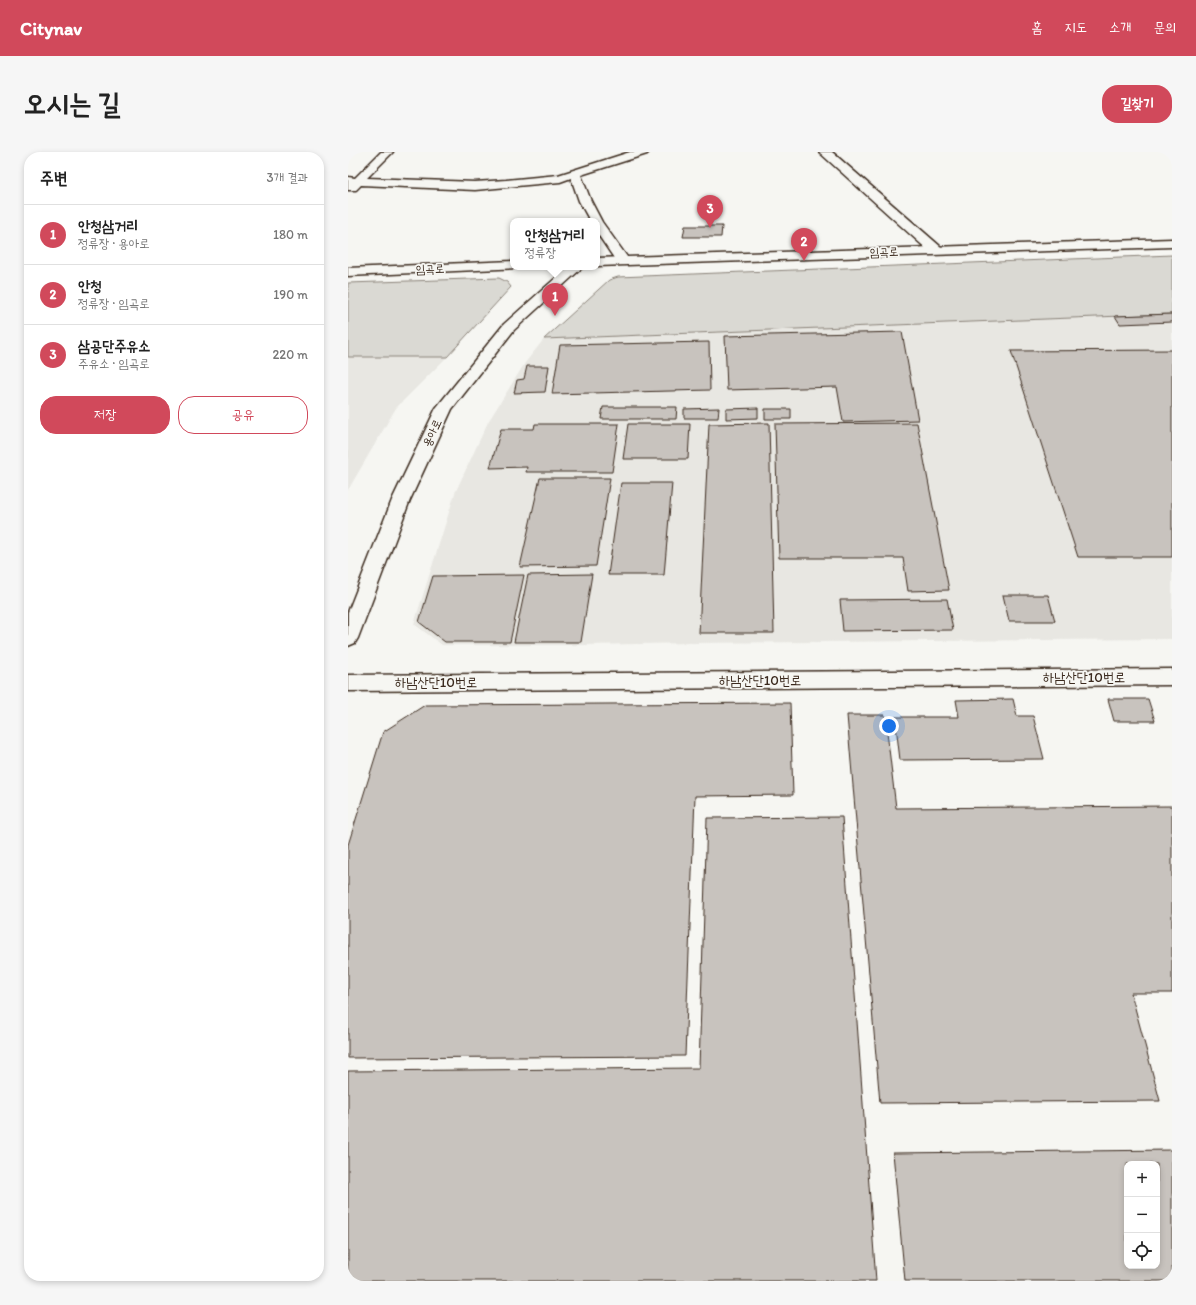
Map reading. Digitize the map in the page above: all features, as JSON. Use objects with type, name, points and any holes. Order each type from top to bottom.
[{"type":"street","points":[[348,191],[353,181],[387,152]]},
{"type":"street","points":[[353,181],[474,186],[542,181],[575,174],[643,152]]},
{"type":"street","points":[[825,152],[936,250]]},
{"type":"street","points":[[575,174],[585,201],[594,218]]},
{"type":"street","points":[[600,228],[623,261]]},
{"type":"street","name":"임곡로","points":[[600,262],[1172,243]]},
{"type":"street","name":"임곡로","points":[[348,272],[510,265]]},
{"type":"street","name":"용아로","points":[[348,638],[401,500],[444,408],[509,327],[573,270]]},
{"type":"street","name":"하남산단10번로","points":[[348,683],[1172,677]]},
{"type":"shaded area","points":[[1172,255],[1172,314],[544,339],[609,280],[618,277]]},
{"type":"shaded area","points":[[499,278],[507,282],[511,287],[447,357],[348,357],[348,283]]},
{"type":"shaded area","points":[[1172,314],[1172,639],[442,645],[414,624],[455,493],[488,422],[525,363],[544,339]]},
{"type":"shaded area","points":[[348,357],[447,357],[396,408],[348,490]]},
{"type":"building","points":[[685,226],[722,226],[721,237],[683,237]]},
{"type":"building","points":[[1172,314],[1172,322],[1120,324],[1115,316]]},
{"type":"building","points":[[902,332],[918,420],[843,422],[837,387],[727,390],[725,336]]},
{"type":"building","points":[[709,342],[710,390],[552,394],[560,345]]},
{"type":"building","points":[[1172,350],[1172,557],[1078,557],[1011,351]]},
{"type":"building","points":[[527,366],[549,366],[545,392],[514,393],[517,380],[524,379]]},
{"type":"building","points":[[603,407],[677,407],[676,419],[601,419]]},
{"type":"building","points":[[719,408],[718,418],[684,418],[684,409]]},
{"type":"building","points":[[758,408],[758,418],[726,419],[726,409]]},
{"type":"building","points":[[765,409],[791,409],[791,419],[765,419]]},
{"type":"building","points":[[769,423],[774,633],[699,633],[709,424]]},
{"type":"building","points":[[917,423],[949,590],[908,591],[903,558],[779,558],[775,424]]},
{"type":"building","points":[[535,424],[619,424],[612,472],[526,472],[527,467],[490,468],[501,429],[534,429]]},
{"type":"building","points":[[628,424],[690,424],[688,459],[623,459]]},
{"type":"building","points":[[540,478],[610,478],[596,566],[520,567]]},
{"type":"building","points":[[621,483],[672,483],[664,575],[608,575]]},
{"type":"building","points":[[592,574],[581,642],[514,642],[528,575]]},
{"type":"building","points":[[524,575],[510,642],[445,642],[419,622],[433,576]]},
{"type":"building","points":[[1003,595],[1048,595],[1055,621],[1009,621]]},
{"type":"building","points":[[947,599],[953,630],[843,631],[840,600]]},
{"type":"building","points":[[1013,699],[1017,716],[1033,716],[1044,759],[900,760],[895,717],[959,717],[956,700]]},
{"type":"building","points":[[1108,699],[1148,699],[1155,721],[1114,721]]},
{"type":"building","points":[[790,703],[793,795],[695,796],[685,1056],[348,1058],[348,845],[383,732],[425,705]]},
{"type":"building","points":[[847,715],[885,715],[896,808],[1172,806],[1172,993],[1131,993],[1160,1101],[880,1103]]},
{"type":"building","points":[[842,817],[876,1281],[348,1281],[348,1071],[699,1068],[707,818]]},
{"type":"building","points":[[1172,1150],[1172,1281],[905,1281],[893,1153]]},
{"type":"place","name":"삼공단주유소","points":[[710,228]]},
{"type":"place","name":"안청","points":[[804,261]]},
{"type":"place","name":"안청삼거리","points":[[555,316]]}]
